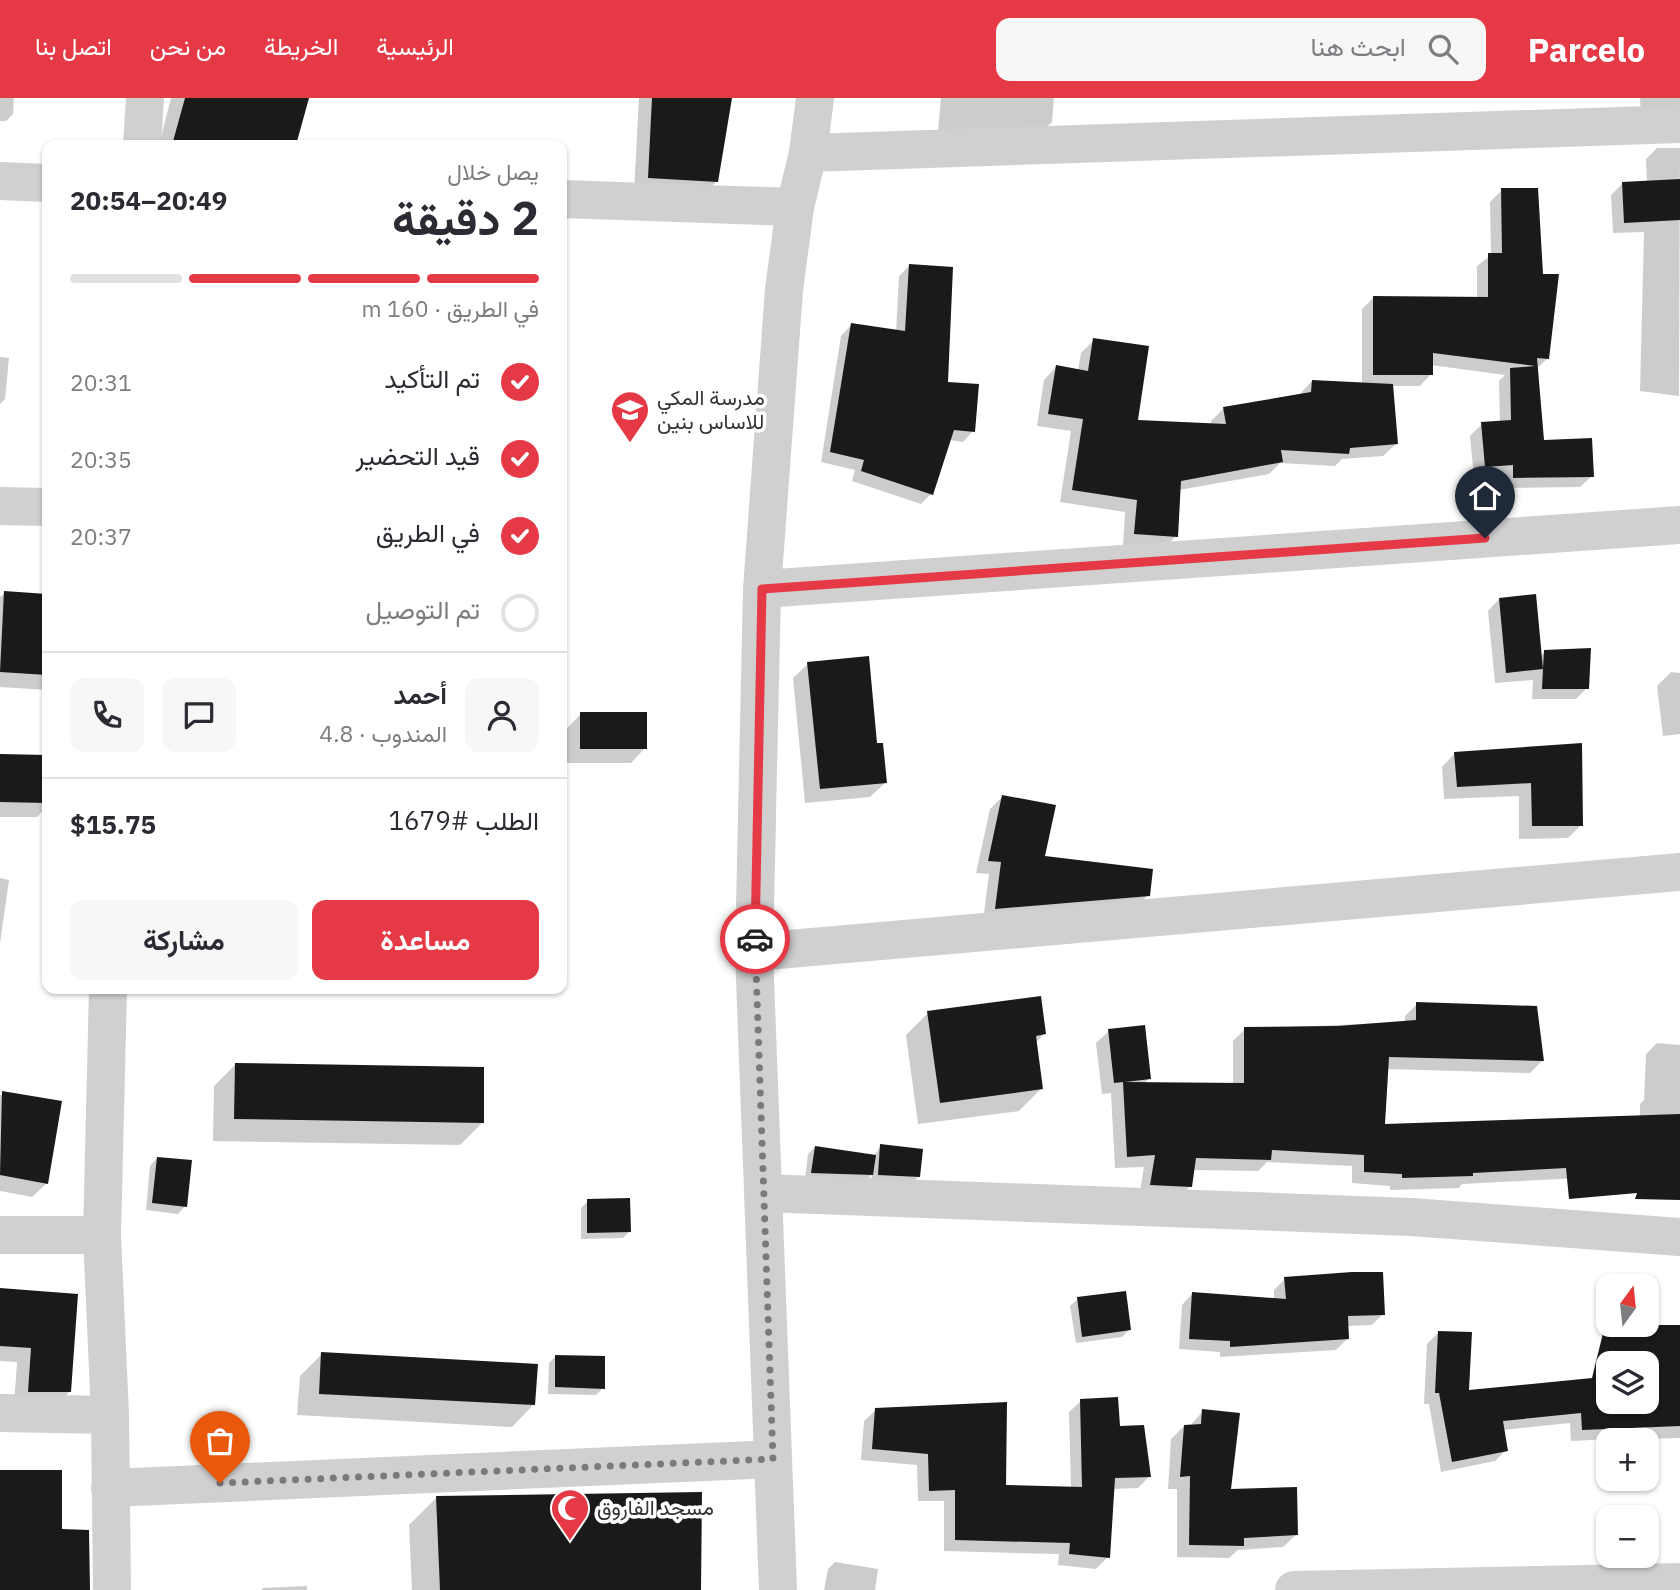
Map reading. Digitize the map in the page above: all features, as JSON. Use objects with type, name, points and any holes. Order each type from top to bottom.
[{"type":"street","points":[[142,140],[145,98]]},
{"type":"street","points":[[778,1590],[754,952],[762,589],[784,290],[795,207],[808,153],[815,98]]},
{"type":"street","points":[[808,153],[1680,124]]},
{"type":"street","points":[[0,181],[42,183]]},
{"type":"street","points":[[567,199],[795,207]]},
{"type":"street","points":[[0,506],[42,507]]},
{"type":"street","points":[[762,589],[1680,525]]},
{"type":"street","points":[[754,952],[1680,873]]},
{"type":"street","points":[[107,994],[102,1235],[110,1415],[112,1590]]},
{"type":"street","points":[[763,1193],[1411,1217],[1680,1237]]},
{"type":"street","points":[[0,1235],[102,1235]]},
{"type":"street","points":[[0,1413],[110,1415]]},
{"type":"street","points":[[110,1488],[773,1459]]},
{"type":"street","points":[[1294,1590],[1680,1583]]},
{"type":"building","points":[[185,98],[309,98],[297,140],[173,140]]},
{"type":"building","points":[[652,98],[732,98],[718,182],[648,178]]},
{"type":"building","points":[[1680,179],[1680,220],[1624,223],[1622,182]]},
{"type":"building","points":[[1501,188],[1538,188],[1543,274],[1559,274],[1549,359],[1537,358],[1544,440],[1592,438],[1594,477],[1513,478],[1513,465],[1485,467],[1481,422],[1511,420],[1510,368],[1535,366],[1433,353],[1433,375],[1373,375],[1373,296],[1488,297],[1488,253],[1502,253]]},
{"type":"building","points":[[909,264],[953,267],[948,382],[979,384],[975,432],[954,430],[933,495],[861,471],[864,460],[830,452],[851,323],[905,331]]},
{"type":"building","points":[[1093,338],[1149,346],[1138,420],[1226,424],[1223,407],[1311,392],[1312,380],[1393,384],[1398,444],[1350,448],[1349,454],[1281,450],[1283,462],[1181,481],[1178,537],[1134,534],[1137,500],[1072,490],[1083,419],[1048,414],[1056,365],[1088,371]]},
{"type":"building","points":[[4,591],[42,594],[42,675],[0,672]]},
{"type":"building","points":[[1536,594],[1543,669],[1506,673],[1499,598]]},
{"type":"building","points":[[1591,648],[1589,689],[1542,689],[1544,650]]},
{"type":"building","points":[[869,656],[877,743],[883,743],[887,783],[820,789],[807,662]]},
{"type":"building","points":[[580,712],[647,712],[647,749],[580,749]]},
{"type":"building","points":[[1582,743],[1583,826],[1532,826],[1531,783],[1457,787],[1454,752]]},
{"type":"building","points":[[0,754],[42,755],[42,803],[0,802]]},
{"type":"building","points":[[1002,795],[1056,805],[1045,856],[1153,869],[1150,896],[995,909],[1001,862],[988,861]]},
{"type":"building","points":[[1041,996],[1046,1034],[1036,1036],[1043,1089],[940,1103],[927,1011]]},
{"type":"building","points":[[1416,1002],[1537,1006],[1544,1061],[1389,1057],[1385,1124],[1680,1114],[1680,1200],[1635,1199],[1637,1193],[1569,1199],[1566,1168],[1473,1173],[1473,1176],[1402,1178],[1402,1174],[1364,1172],[1364,1155],[1272,1150],[1271,1160],[1196,1158],[1192,1187],[1150,1185],[1155,1155],[1127,1157],[1123,1082],[1114,1083],[1108,1029],[1145,1025],[1151,1079],[1125,1082],[1244,1083],[1244,1027],[1338,1026],[1416,1020]]},
{"type":"building","points":[[235,1063],[484,1067],[484,1123],[234,1119]]},
{"type":"building","points":[[2,1091],[62,1101],[48,1184],[0,1175]]},
{"type":"building","points":[[880,1144],[923,1149],[920,1177],[878,1175]]},
{"type":"building","points":[[815,1146],[876,1155],[873,1175],[811,1173]]},
{"type":"building","points":[[157,1157],[192,1160],[187,1207],[152,1203]]},
{"type":"building","points":[[630,1198],[631,1232],[587,1233],[587,1199]]},
{"type":"building","points":[[1383,1272],[1385,1315],[1348,1316],[1349,1339],[1230,1347],[1230,1341],[1189,1339],[1192,1292],[1286,1299],[1284,1277]]},
{"type":"building","points":[[0,1288],[78,1294],[71,1392],[28,1392],[31,1348],[0,1346]]},
{"type":"building","points":[[1126,1291],[1131,1330],[1082,1337],[1077,1297]]},
{"type":"building","points":[[1659,1325],[1680,1325],[1680,1426],[1582,1430],[1581,1413],[1503,1421],[1508,1451],[1452,1462],[1439,1393],[1435,1393],[1438,1331],[1472,1332],[1469,1390],[1592,1378],[1596,1362],[1596,1414],[1659,1414],[1659,1351],[1599,1351],[1602,1337],[1659,1337]]},
{"type":"building","points":[[321,1352],[538,1364],[535,1405],[319,1394]]},
{"type":"building","points":[[555,1355],[605,1356],[605,1389],[555,1387]]},
{"type":"building","points":[[1118,1397],[1120,1426],[1144,1425],[1151,1477],[1115,1478],[1110,1558],[1069,1554],[1070,1543],[955,1540],[955,1490],[929,1491],[928,1454],[872,1449],[875,1408],[1007,1402],[1006,1485],[1082,1487],[1080,1399]]},
{"type":"building","points":[[1202,1409],[1240,1413],[1231,1489],[1297,1487],[1298,1535],[1244,1538],[1244,1546],[1189,1545],[1190,1476],[1180,1477],[1184,1425],[1201,1424]]},
{"type":"building","points":[[0,1470],[62,1470],[62,1529],[89,1530],[90,1590],[0,1590]]},
{"type":"building","name":"مسجد الفاروق","points":[[702,1492],[701,1590],[440,1590],[436,1496]]},
{"type":"way so far","points":[[220,1483],[773,1459],[755,939]]},
{"type":"place","name":"مدرسة المكي للاساس بنين","points":[[630,444]]},
{"type":"place","name":"مسجد الفاروق","points":[[570,1542]]},
{"type":"route","points":[[755,939],[762,589],[1485,538]]}]
